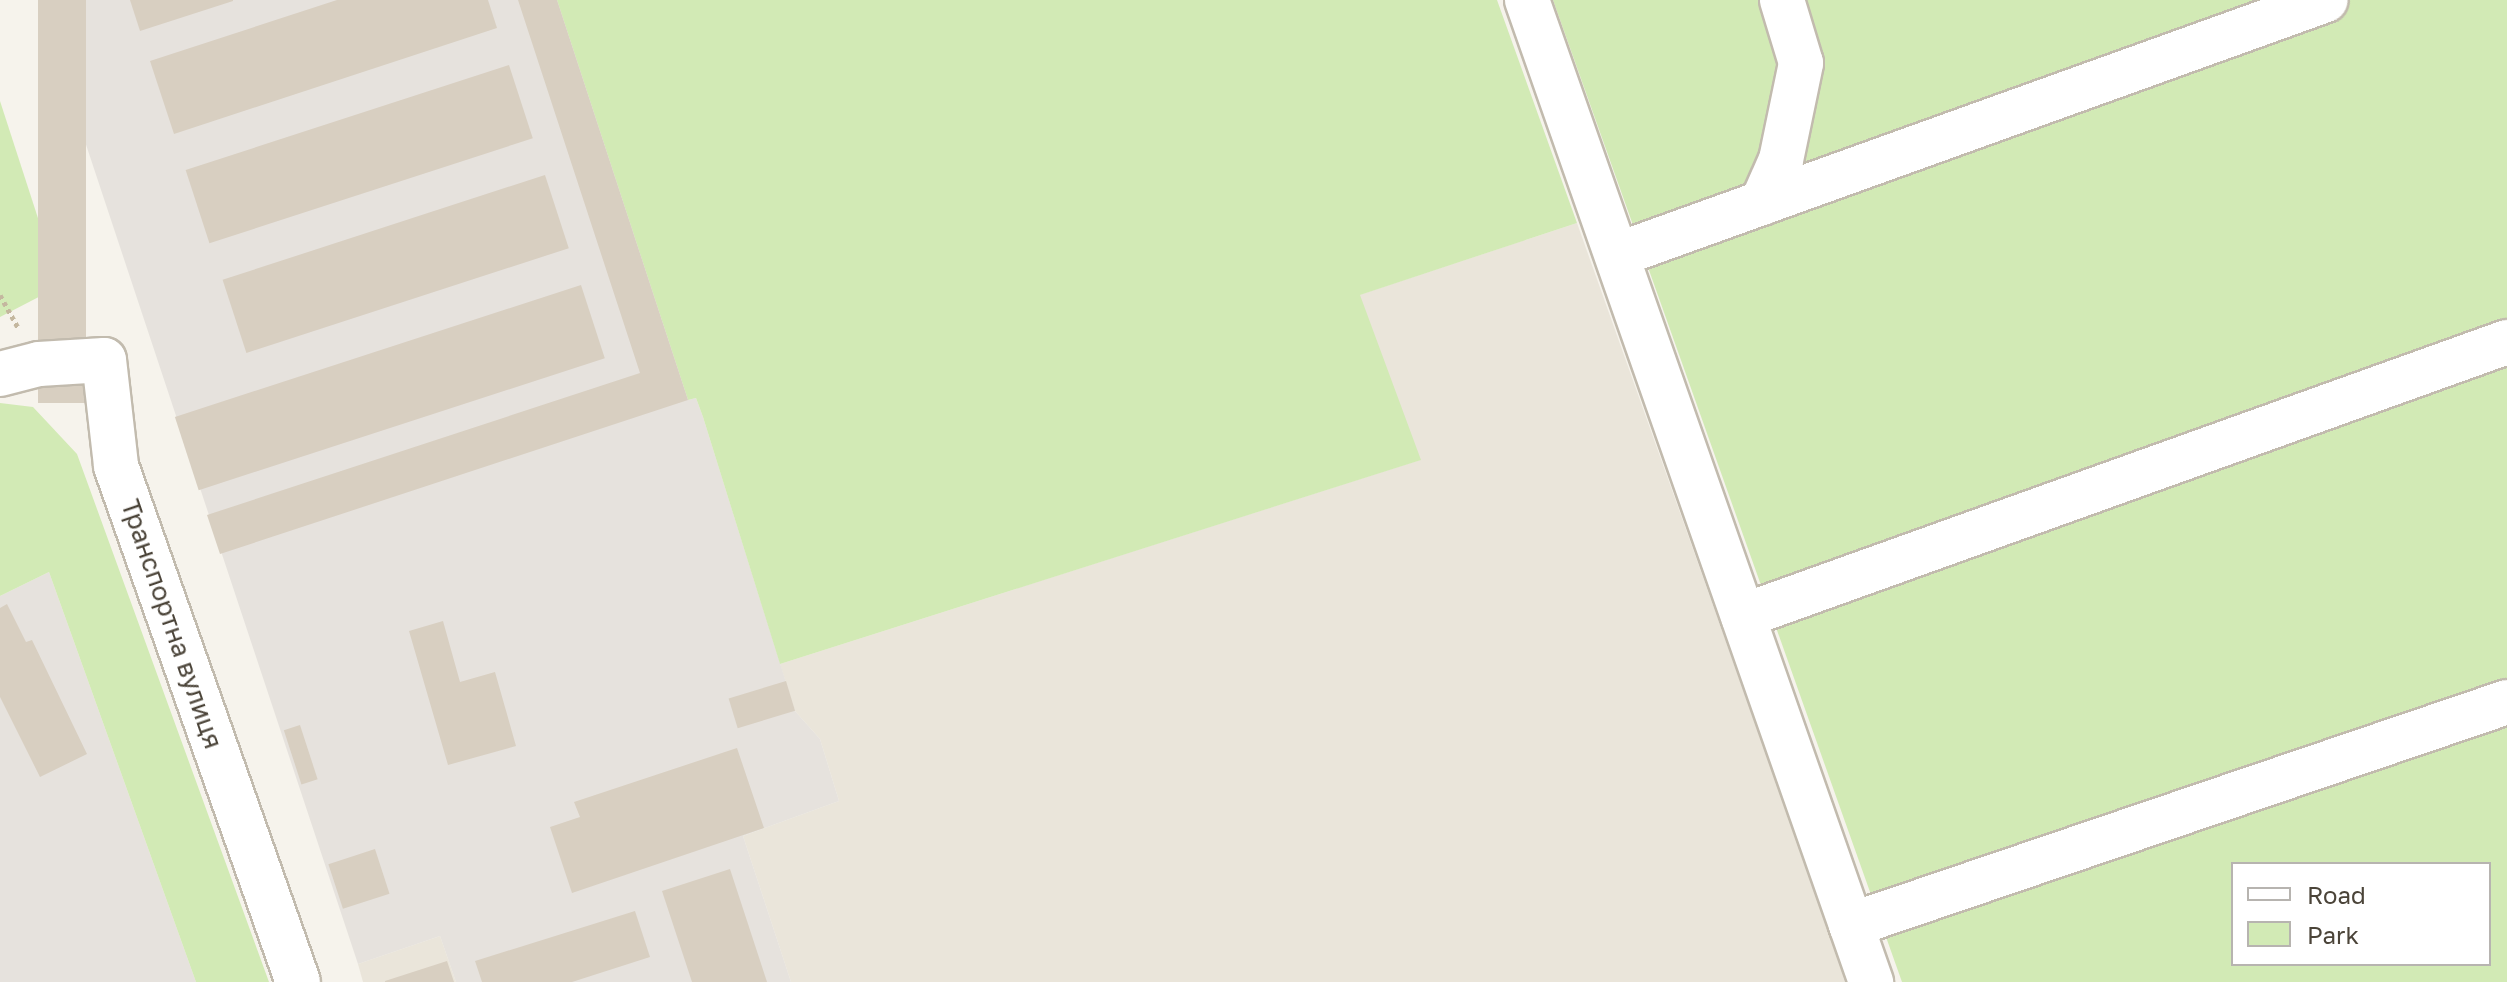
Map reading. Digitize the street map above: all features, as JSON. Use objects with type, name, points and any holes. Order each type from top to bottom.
[{"type":"street","points":[[1527,0],[1871,982]]},
{"type":"street","points":[[1762,203],[1781,160],[1801,63],[1782,0]]},
{"type":"street","points":[[1617,255],[2326,0]]},
{"type":"street","points":[[1743,616],[2507,342]]},
{"type":"street","name":"Транспортна вулиця","points":[[0,374],[39,364],[104,360],[116,466],[298,982]]},
{"type":"street","points":[[1851,925],[2507,702]]},
{"type":"shaded area","points":[[38,0],[557,0],[688,400],[696,398],[703,417],[795,711],[820,739],[839,801],[743,836],[791,982],[456,982],[440,936],[358,964]]},
{"type":"shaded area","points":[[1577,223],[1847,982],[791,982],[743,836],[839,801],[820,739],[795,711],[780,664],[1420,460],[1359,295]]},
{"type":"shaded area","points":[[49,572],[196,982],[0,982],[0,596]]},
{"type":"shaded area","points":[[440,936],[456,982],[363,982],[358,964]]},
{"type":"green space","points":[[557,0],[1497,0],[1577,223],[1360,295],[1421,460],[780,664],[703,417],[696,398],[688,400]]},
{"type":"green space","points":[[1553,0],[2507,0],[2507,982],[1902,982]]},
{"type":"green space","points":[[0,101],[60,286],[0,317]]},
{"type":"green space","points":[[0,403],[33,407],[77,454],[269,982],[196,982],[49,572],[0,596]]},
{"type":"building","points":[[38,0],[86,0],[86,403],[38,403]]},
{"type":"building","points":[[130,0],[233,0],[233,1],[140,31]]},
{"type":"building","points":[[337,0],[488,0],[497,28],[174,134],[150,61]]},
{"type":"building","points":[[518,0],[557,0],[688,400],[220,554],[207,515],[640,373]]},
{"type":"building","points":[[509,65],[533,138],[209,243],[186,170]]},
{"type":"building","points":[[545,175],[569,248],[246,353],[223,280]]},
{"type":"building","points":[[581,285],[605,358],[199,490],[175,417]]},
{"type":"building","points":[[7,604],[26,642],[32,640],[87,754],[40,777],[0,697],[0,608]]},
{"type":"building","points":[[443,621],[460,682],[495,672],[516,746],[448,765],[409,631]]},
{"type":"building","points":[[786,681],[795,711],[738,728],[729,699]]},
{"type":"building","points":[[300,725],[318,779],[301,784],[284,730]]},
{"type":"building","points":[[737,748],[764,828],[572,893],[550,827],[580,817],[574,802]]},
{"type":"building","points":[[375,849],[390,894],[343,909],[328,864]]},
{"type":"building","points":[[730,869],[767,982],[692,982],[662,891]]},
{"type":"building","points":[[635,911],[650,957],[572,982],[482,982],[475,961]]},
{"type":"building","points":[[447,961],[454,982],[385,982],[385,981]]}]
